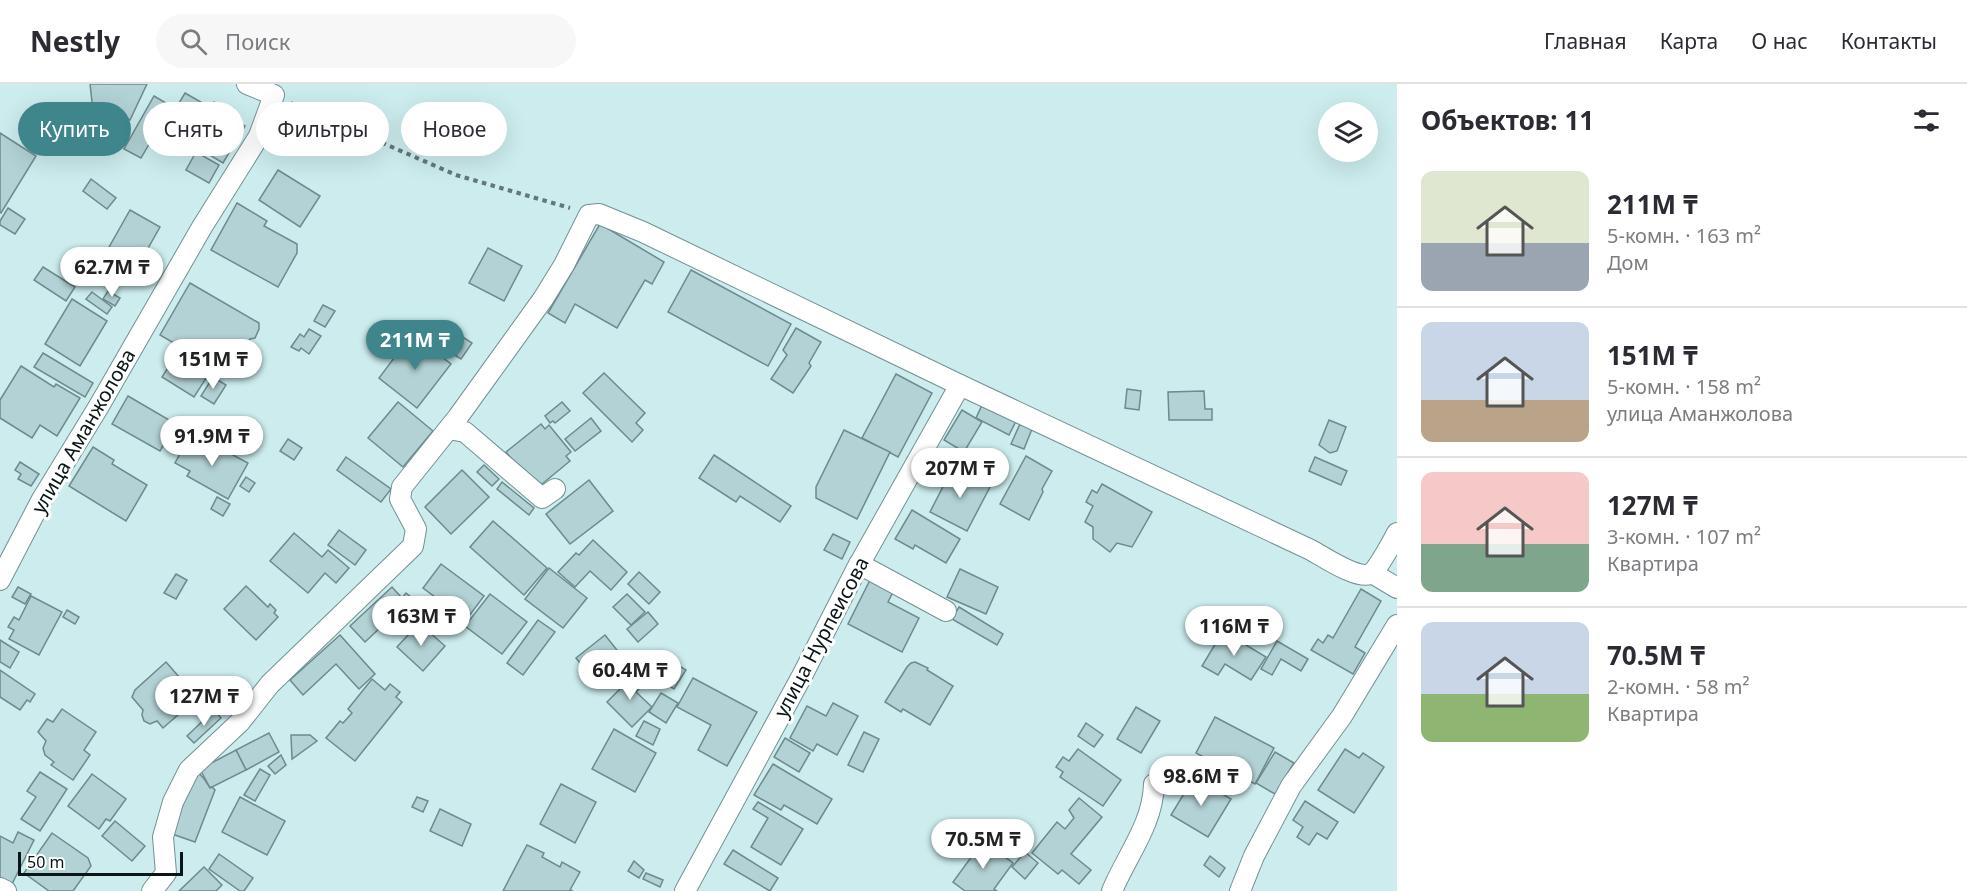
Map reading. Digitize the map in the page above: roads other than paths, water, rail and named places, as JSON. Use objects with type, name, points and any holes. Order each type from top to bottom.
[{"type":"street","name":"улица Аманжолова","points":[[0,580],[40,501],[99,406],[202,227],[259,136],[274,95],[247,84]]},
{"type":"street","points":[[152,891],[166,873],[162,837],[173,802],[189,770],[240,722],[270,684],[413,546],[416,529],[400,499],[402,488],[449,429],[543,299],[564,265],[589,215],[599,214],[643,232],[960,385],[1311,550],[1348,570],[1364,576],[1372,573],[1397,533]]},
{"type":"street","name":"улица Нурпеисова","points":[[685,891],[859,564],[960,385]]},
{"type":"street","points":[[449,429],[465,432],[542,498],[555,489]]},
{"type":"street","points":[[859,564],[946,611]]},
{"type":"street","points":[[1372,573],[1397,588]]},
{"type":"street","points":[[1240,891],[1254,856],[1338,707],[1397,626]]},
{"type":"street","points":[[1112,891],[1146,822],[1153,799],[1154,784]]},
{"type":"street","points":[[0,888],[6,891]]}]
